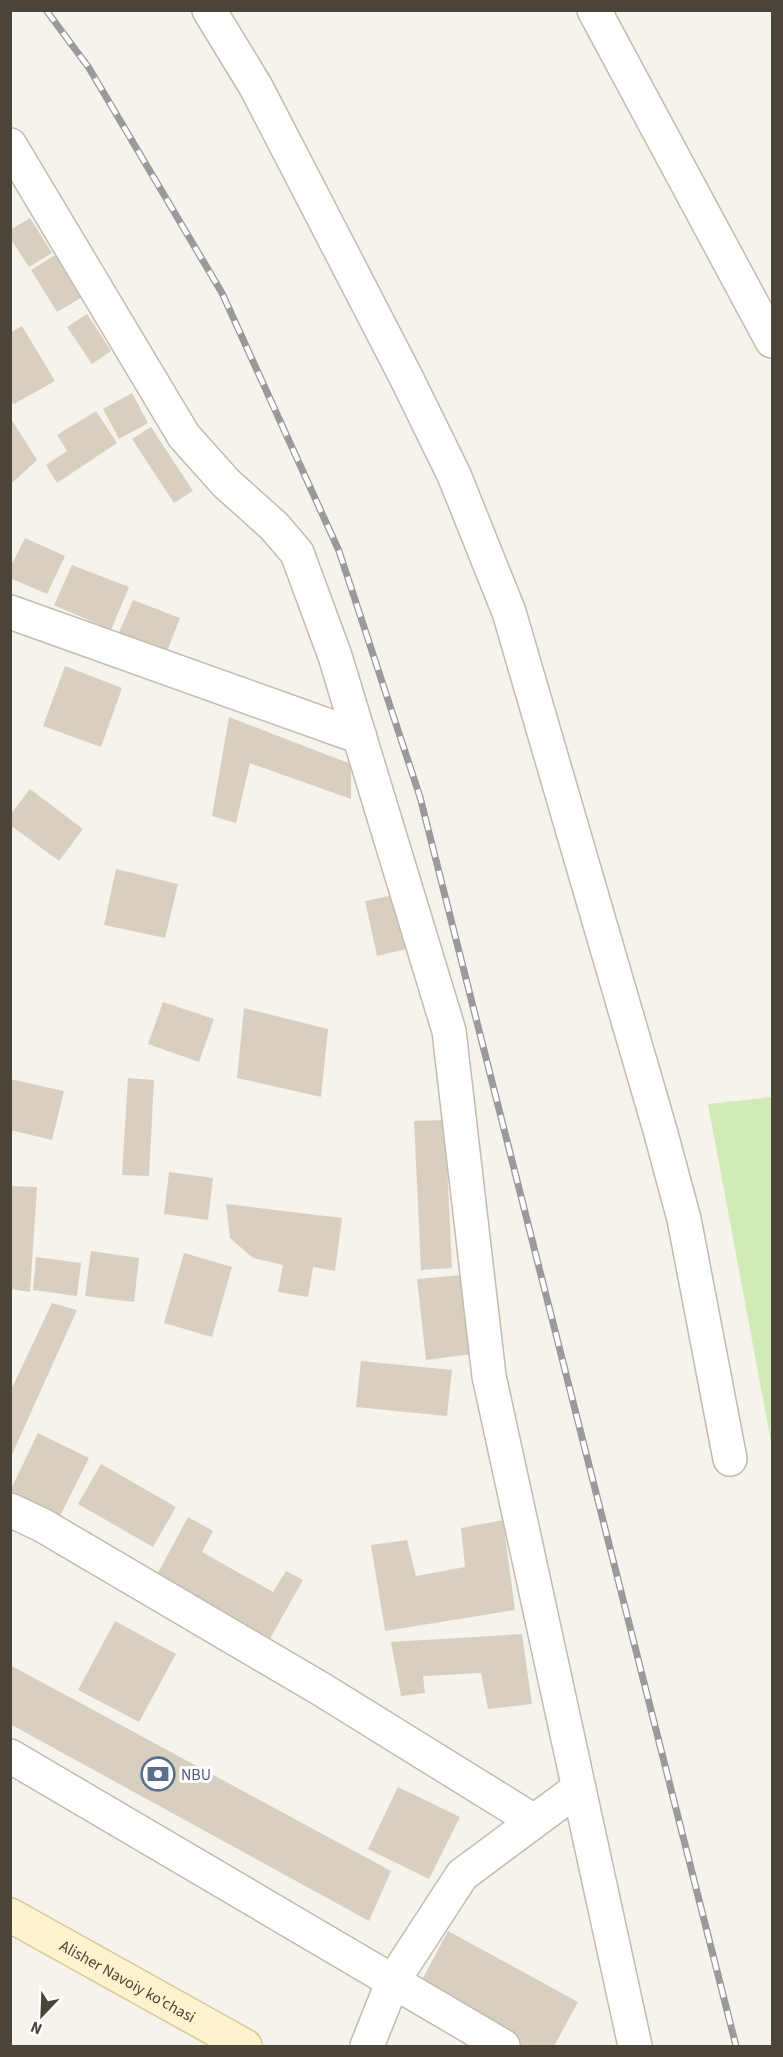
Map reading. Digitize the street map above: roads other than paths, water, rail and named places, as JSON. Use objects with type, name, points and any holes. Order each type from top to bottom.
[{"type":"main road","name":"Alisher Navoiy ko'chasi","points":[[10,1915],[245,2046]]},
{"type":"street","points":[[209,10],[256,87],[390,345],[454,475],[509,612],[684,1219],[730,1459]]},
{"type":"street","points":[[594,10],[772,340]]},
{"type":"street","points":[[10,145],[184,436],[226,483],[274,526],[297,553],[335,656],[449,1031],[489,1376],[635,2046]]},
{"type":"street","points":[[10,612],[360,737]]},
{"type":"street","points":[[10,1510],[42,1525],[311,1683],[534,1821]]},
{"type":"street","points":[[10,1756],[503,2046]]},
{"type":"street","points":[[367,2046],[393,1981],[462,1875],[579,1788]]},
{"type":"railway","points":[[46,10],[89,68],[222,293],[339,551],[420,797],[736,2046]]},
{"type":"place","name":"NBU","points":[[158,1774]]}]
